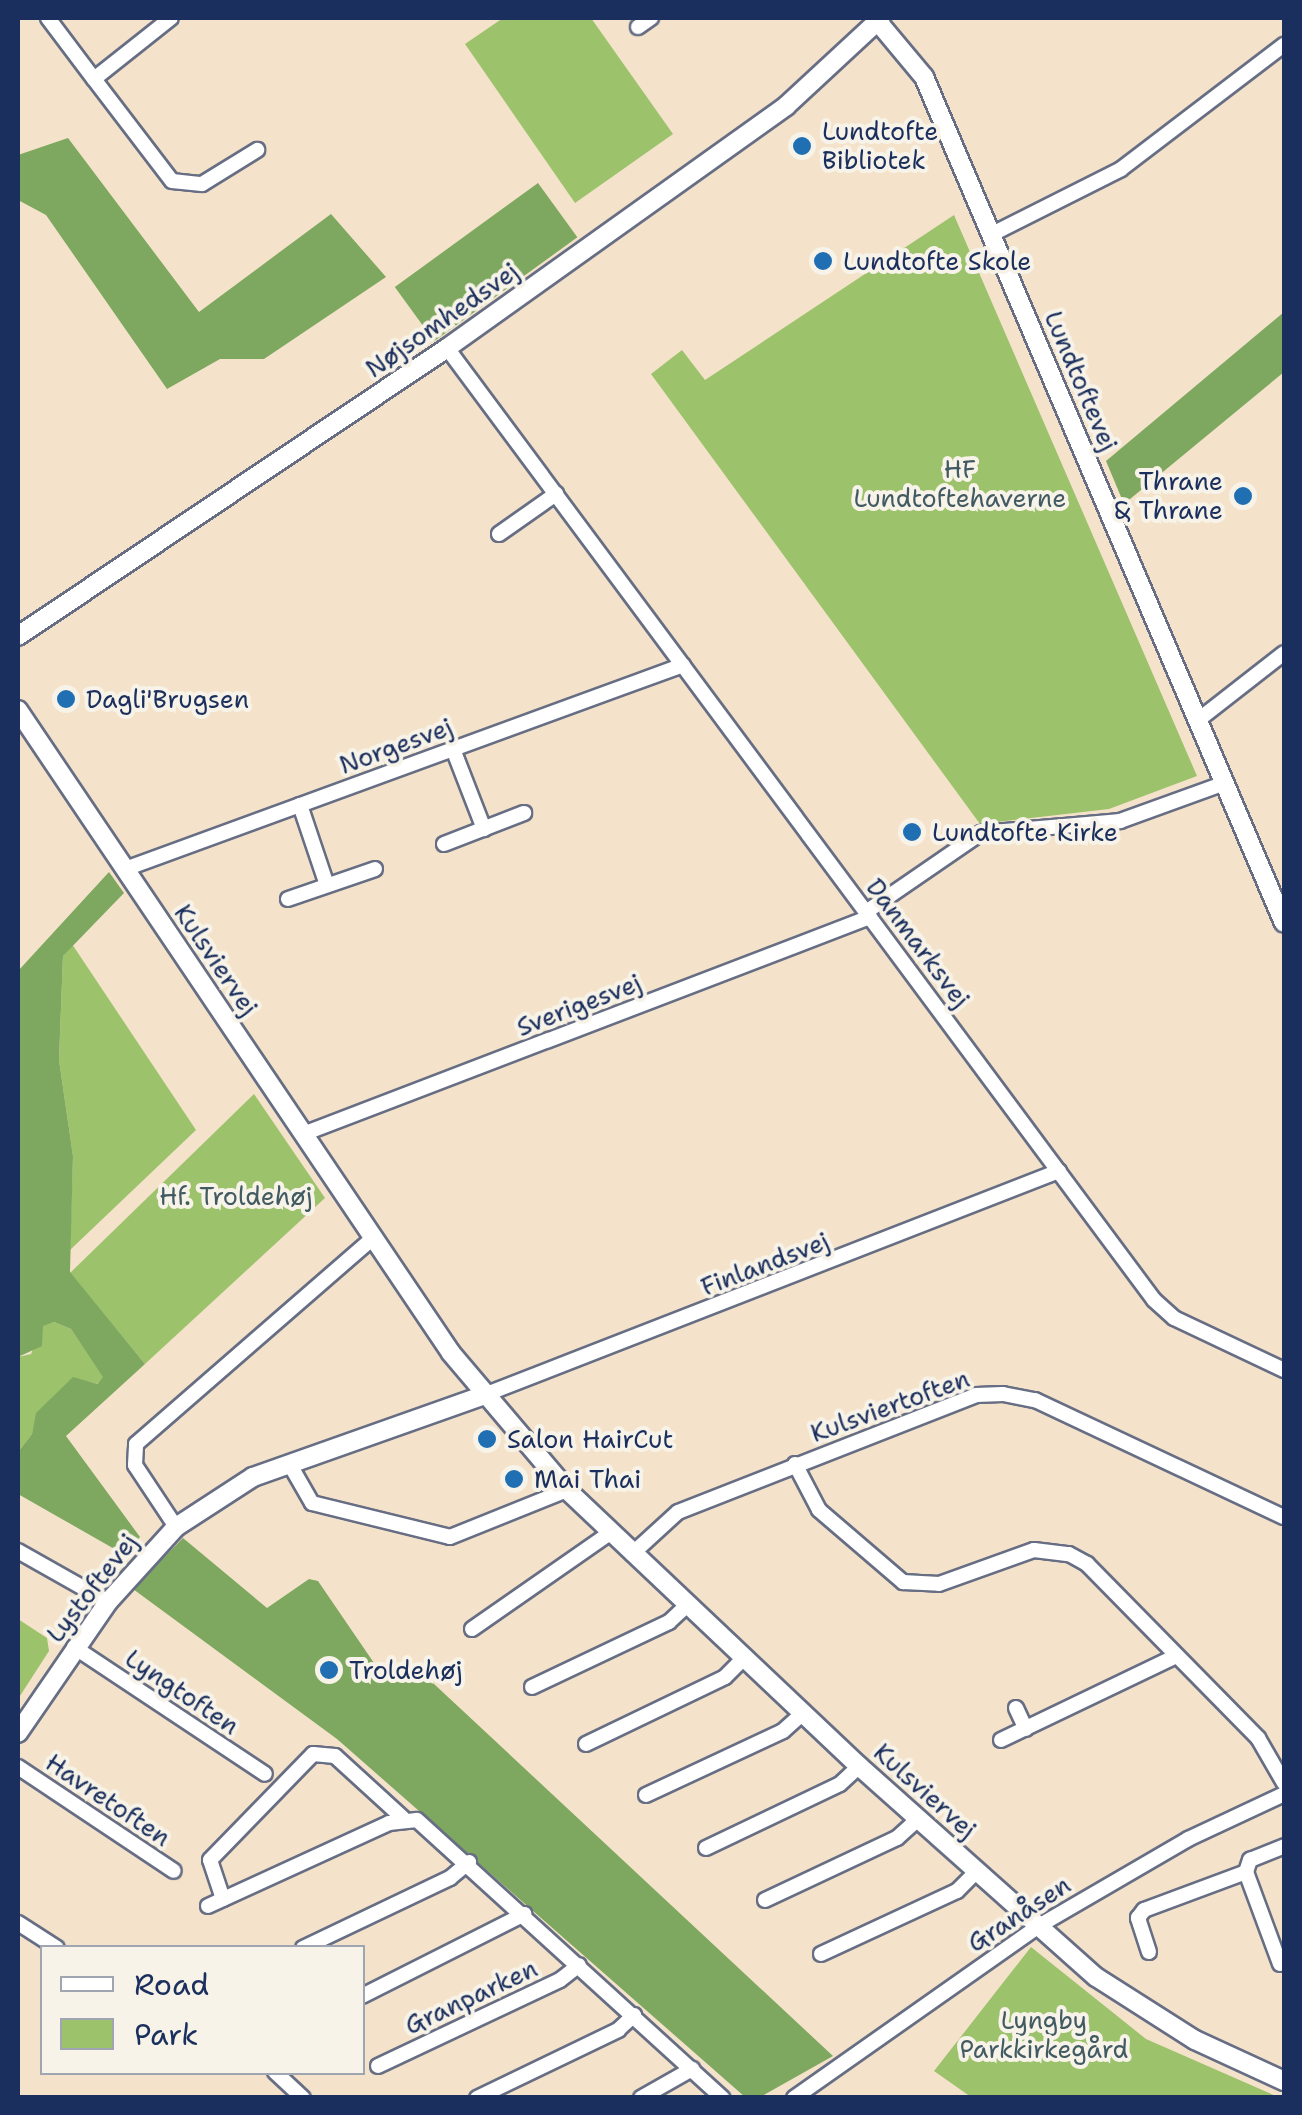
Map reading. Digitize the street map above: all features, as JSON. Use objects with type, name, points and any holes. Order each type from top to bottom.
[{"type":"street","points":[[48,18],[172,180],[202,184],[257,150]]},
{"type":"street","points":[[94,79],[171,18]]},
{"type":"street","name":"Lundtoftevej","points":[[880,20],[914,60],[992,234],[1225,783],[1279,892],[1284,924]]},
{"type":"street","name":"Nøjsomhedsvej","points":[[18,636],[448,348],[786,106],[880,20]]},
{"type":"street","points":[[992,234],[1121,169],[1284,44]]},
{"type":"street","name":"Danmarksvej","points":[[448,348],[868,915],[1174,1318],[1284,1370]]},
{"type":"street","points":[[499,534],[556,494]]},
{"type":"street","points":[[1198,721],[1284,653]]},
{"type":"street","name":"Norgesvej","points":[[124,869],[683,665]]},
{"type":"street","name":"Kulsviervej","points":[[18,710],[373,1238],[484,1395],[567,1490],[686,1606],[1036,1926],[1134,2004],[1284,2080]]},
{"type":"street","points":[[453,749],[484,828]]},
{"type":"street","name":"Sverigesvej","points":[[303,1134],[868,915],[981,833],[1120,821],[1225,783]]},
{"type":"street","points":[[300,805],[327,886]]},
{"type":"street","points":[[444,844],[524,813]]},
{"type":"street","points":[[288,899],[375,869]]},
{"type":"street","name":"Finlandsvej","points":[[484,1395],[1060,1171]]},
{"type":"street","name":"Lystoftevej","points":[[176,1527],[135,1466],[136,1444],[373,1238]]},
{"type":"street","name":"Kulsviertoften","points":[[632,1554],[678,1512],[976,1396],[1003,1394],[1035,1400],[1284,1517]]},
{"type":"street","name":"Lystoftevej","points":[[18,1733],[108,1602],[176,1527],[222,1494],[289,1464],[484,1395]]},
{"type":"street","points":[[289,1464],[312,1503],[450,1538],[567,1490]]},
{"type":"street","points":[[795,1464],[819,1510],[903,1582],[939,1584],[1034,1550],[1069,1554],[1258,1738],[1284,1783]]},
{"type":"street","points":[[472,1629],[610,1534]]},
{"type":"street","points":[[18,1551],[108,1602]]},
{"type":"street","points":[[532,1687],[669,1622],[686,1606]]},
{"type":"street","name":"Lyngtoften","points":[[74,1647],[264,1774]]},
{"type":"street","points":[[1001,1740],[1176,1656]]},
{"type":"street","points":[[586,1744],[726,1677],[743,1658]]},
{"type":"street","points":[[1016,1708],[1026,1728]]},
{"type":"street","points":[[646,1795],[782,1731],[802,1713]]},
{"type":"street","name":"Granparken","points":[[223,1899],[210,1860],[313,1754],[335,1756],[403,1818],[430,1827],[722,2098]]},
{"type":"street","points":[[706,1848],[840,1784],[859,1766]]},
{"type":"street","name":"Havretoften","points":[[18,1767],[174,1871]]},
{"type":"street","name":"Granåsen","points":[[794,2098],[1036,1926],[1188,1839],[1284,1794]]},
{"type":"street","points":[[208,1906],[403,1818]]},
{"type":"street","points":[[765,1900],[897,1838],[918,1819]]},
{"type":"street","points":[[1280,1964],[1246,1872],[1250,1860],[1284,1846]]},
{"type":"street","points":[[309,1945],[450,1878],[468,1862]]},
{"type":"street","points":[[821,1954],[957,1891],[976,1872]]},
{"type":"street","points":[[1149,1952],[1138,1918],[1144,1910],[1246,1872]]},
{"type":"street","name":"Granparken","points":[[365,1994],[524,1914]]},
{"type":"street","points":[[18,1923],[52,1945]]},
{"type":"street","name":"Granparken","points":[[378,2066],[560,1980],[579,1964]]},
{"type":"street","points":[[476,2098],[618,2030],[634,2016]]},
{"type":"street","points":[[642,2098],[692,2069]]},
{"type":"street","points":[[277,2075],[304,2098]]},
{"type":"green space","points":[[503,18],[591,18],[673,134],[575,203],[465,44]]},
{"type":"green space","points":[[68,138],[199,312],[331,214],[386,277],[264,359],[220,359],[167,389],[46,215],[18,200],[18,155]]},
{"type":"green space","points":[[538,183],[577,237],[434,341],[395,287]]},
{"type":"green space","name":"HF Lundtoftehaverne","points":[[954,215],[1197,776],[1109,809],[980,824],[651,374],[682,350],[705,380]]},
{"type":"green space","points":[[1284,312],[1284,372],[1124,504],[1106,461]]},
{"type":"green space","points":[[109,872],[124,893],[63,956],[59,1060],[73,1156],[70,1272],[145,1364],[66,1436],[140,1537],[125,1555],[18,1494],[18,1452],[32,1434],[36,1413],[73,1377],[98,1384],[103,1377],[71,1329],[54,1322],[43,1326],[42,1346],[18,1357],[18,971]]},
{"type":"green space","points":[[72,944],[196,1130],[70,1250],[73,1156],[59,1060],[63,956]]},
{"type":"green space","name":"Hf. Troldehøj","points":[[254,1094],[325,1198],[145,1364],[70,1273]]},
{"type":"green space","points":[[54,1322],[71,1329],[104,1377],[99,1384],[73,1378],[37,1413],[32,1434],[18,1452],[18,1357],[31,1354],[43,1325]]},
{"type":"green space","points":[[183,1538],[267,1608],[309,1579],[318,1581],[374,1663],[419,1670],[833,2056],[760,2097],[745,2097],[337,1739],[133,1589]]},
{"type":"green space","points":[[18,1619],[47,1638],[49,1651],[18,1699]]},
{"type":"green space","name":"Lyngby Parkkirkegård","points":[[1031,1947],[1146,2039],[1278,2097],[971,2097],[934,2071]]},
{"type":"place","name":"Lundtofte Bibliotek","points":[[802,146]]},
{"type":"place","name":"Lundtofte Skole","points":[[823,261]]},
{"type":"place","name":"Thrane & Thrane","points":[[1243,496]]},
{"type":"place","name":"Dagli'Brugsen","points":[[66,699]]},
{"type":"place","name":"Lundtofte Kirke","points":[[912,832]]},
{"type":"place","name":"Salon HairCut","points":[[487,1439]]},
{"type":"place","name":"Mai Thai","points":[[514,1479]]},
{"type":"place","name":"Troldehøj","points":[[329,1670]]}]
